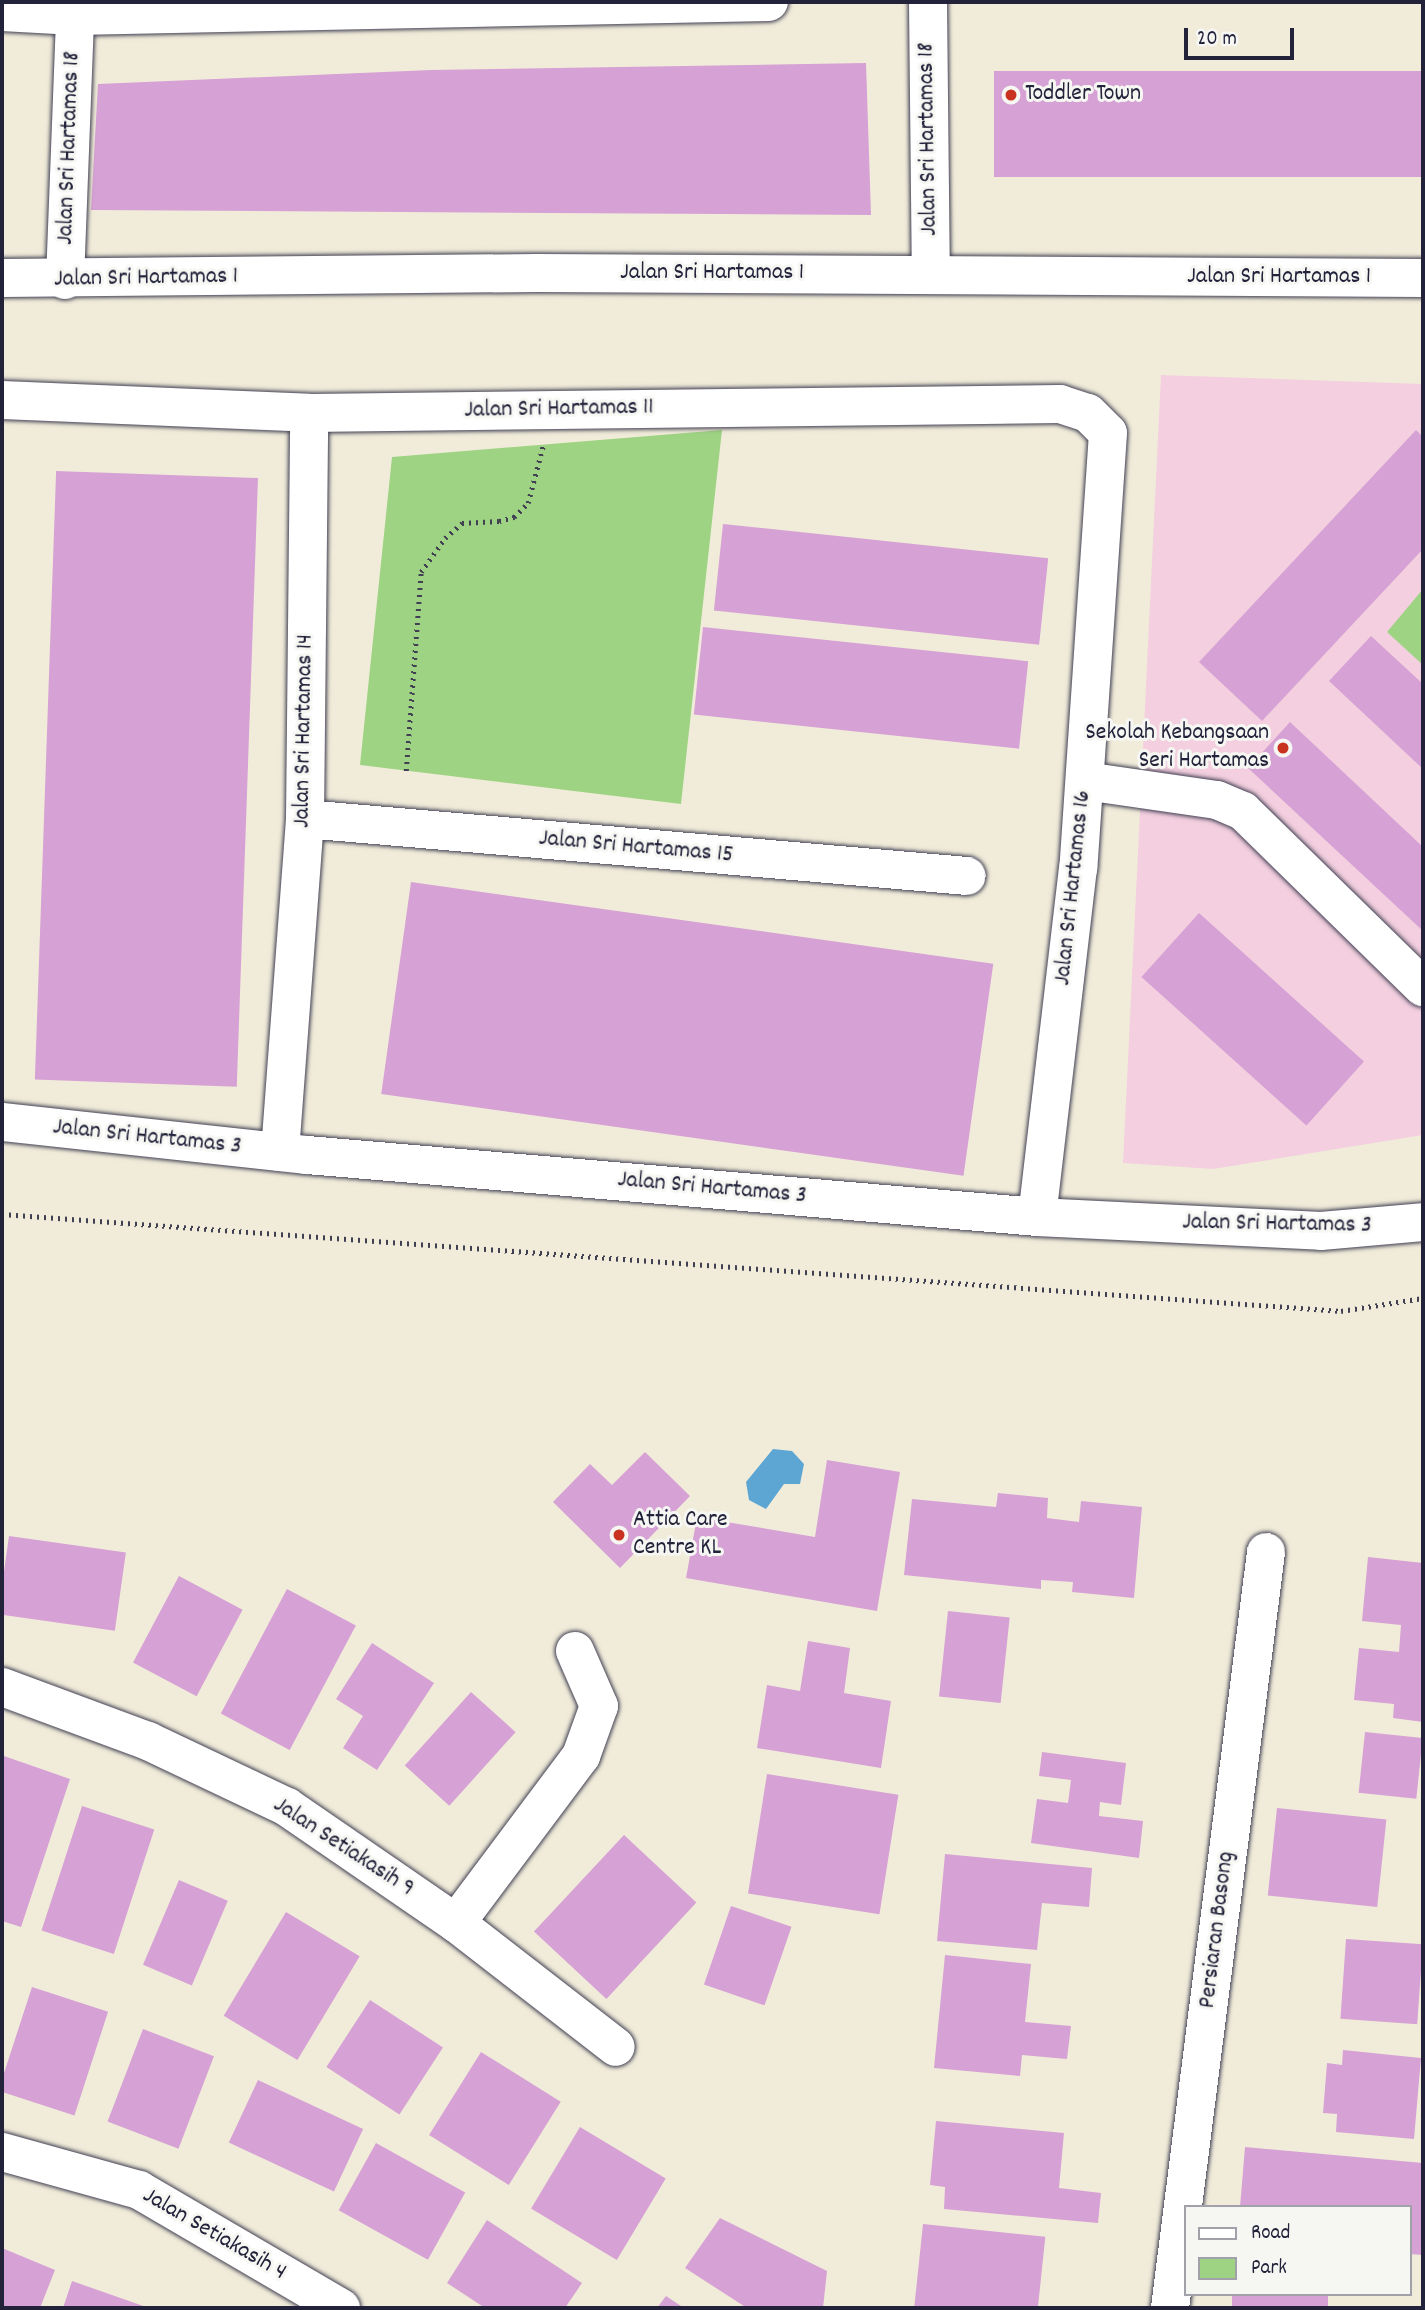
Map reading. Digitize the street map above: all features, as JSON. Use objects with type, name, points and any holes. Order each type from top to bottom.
[{"type":"street","name":"Jalan Sri Hartamas 18","points":[[2,12],[75,16],[769,2]]},
{"type":"street","name":"Jalan Sri Hartamas 18","points":[[928,2],[931,275]]},
{"type":"street","name":"Jalan Sri Hartamas 18","points":[[65,281],[75,16]]},
{"type":"street","name":"Jalan Sri Hartamas 1","points":[[2,278],[65,281],[537,273],[1423,278]]},
{"type":"street","name":"Jalan Sri Hartamas 11","points":[[2,400],[309,413],[1060,404],[1088,413],[1108,433]]},
{"type":"street","name":"Jalan Sri Hartamas 14","points":[[293,1154],[289,1048],[304,820],[309,413]]},
{"type":"street","name":"Jalan Sri Hartamas 16","points":[[1037,1217],[1085,781],[1108,433]]},
{"type":"street","points":[[1085,781],[1217,800],[1243,811],[1423,987]]},
{"type":"street","name":"Jalan Sri Hartamas 15","points":[[304,820],[967,876]]},
{"type":"street","name":"Jalan Sri Hartamas 3","points":[[2,1122],[293,1154],[1037,1217],[1321,1231],[1423,1222]]},
{"type":"street","name":"Persiaran Basong","points":[[1170,2308],[1266,1552]]},
{"type":"street","points":[[456,1923],[581,1756],[599,1706],[575,1651]]},
{"type":"street","name":"Jalan Setiakasih 9","points":[[2,1687],[148,1741],[287,1807],[456,1923],[615,2047]]},
{"type":"street","name":"Jalan Setiakasih 4","points":[[2,2151],[139,2190],[341,2308]]},
{"type":"path","points":[[406,771],[421,572],[445,538],[462,523],[499,521],[514,517],[528,503],[543,445]]},
{"type":"path","points":[[2,1213],[1341,1311],[1423,1298]]},
{"type":"shaded area","name":"Sekolah Kebangsaan Seri Hartamas","points":[[1161,375],[1423,384],[1423,1135],[1213,1169],[1123,1163]]},
{"type":"green space","points":[[722,430],[681,804],[360,765],[392,457]]},
{"type":"green space","points":[[1423,589],[1423,665],[1387,632]]},
{"type":"water","points":[[773,1449],[792,1451],[804,1464],[800,1484],[784,1484],[766,1509],[749,1500],[746,1482]]},
{"type":"building","points":[[866,63],[871,215],[91,210],[98,84],[431,70]]},
{"type":"building","points":[[994,71],[1423,71],[1423,177],[994,177]]},
{"type":"building","points":[[1416,430],[1423,437],[1423,549],[1262,721],[1199,662]]},
{"type":"building","points":[[56,471],[258,478],[237,1087],[35,1080]]},
{"type":"building","points":[[723,524],[1048,558],[1039,645],[714,611]]},
{"type":"building","points":[[703,627],[1028,661],[1019,749],[694,715]]},
{"type":"building","points":[[1371,636],[1423,684],[1423,769],[1329,681]]},
{"type":"building","points":[[1290,722],[1423,847],[1423,931],[1248,768]]},
{"type":"building","points":[[411,882],[993,964],[963,1176],[381,1094]]},
{"type":"building","points":[[1199,913],[1364,1062],[1306,1125],[1141,977]]},
{"type":"building","name":"Attia Care Centre KL","points":[[645,1452],[690,1496],[620,1568],[553,1502],[590,1464],[612,1485]]},
{"type":"building","points":[[827,1460],[900,1472],[877,1611],[686,1578],[697,1517],[815,1537]]},
{"type":"building","points":[[998,1493],[1048,1498],[1047,1518],[1079,1522],[1081,1501],[1142,1507],[1134,1598],[1072,1592],[1073,1582],[1041,1580],[1041,1589],[904,1575],[912,1499],[996,1507]]},
{"type":"building","points":[[9,1536],[126,1552],[115,1631],[2,1615],[2,1586]]},
{"type":"building","points":[[1368,1557],[1423,1563],[1423,1722],[1393,1718],[1394,1704],[1354,1700],[1359,1648],[1399,1652],[1401,1625],[1362,1621]]},
{"type":"building","points":[[179,1576],[243,1610],[197,1696],[133,1663]]},
{"type":"building","points":[[287,1589],[356,1626],[290,1750],[221,1713]]},
{"type":"building","points":[[948,1611],[1010,1617],[1001,1703],[939,1697]]},
{"type":"building","points":[[808,1641],[850,1648],[844,1693],[891,1701],[881,1768],[757,1748],[767,1685],[800,1691]]},
{"type":"building","points":[[372,1643],[434,1683],[377,1770],[343,1748],[363,1716],[336,1699]]},
{"type":"building","points":[[471,1692],[516,1732],[449,1806],[405,1766]]},
{"type":"building","points":[[1365,1732],[1423,1738],[1416,1799],[1359,1793]]},
{"type":"building","points":[[1042,1752],[1126,1763],[1121,1805],[1100,1802],[1099,1816],[1143,1821],[1139,1858],[1031,1843],[1037,1799],[1068,1803],[1071,1780],[1039,1776]]},
{"type":"building","points":[[4,1756],[70,1779],[21,1927],[2,1921]]},
{"type":"building","points":[[767,1774],[898,1795],[879,1914],[748,1894]]},
{"type":"building","points":[[82,1806],[154,1829],[114,1954],[42,1931]]},
{"type":"building","points":[[1277,1808],[1386,1819],[1377,1907],[1268,1896]]},
{"type":"building","points":[[624,1835],[696,1903],[606,1999],[534,1932]]},
{"type":"building","points":[[945,1854],[1092,1868],[1089,1907],[1042,1903],[1037,1950],[937,1941]]},
{"type":"building","points":[[179,1880],[228,1901],[192,1985],[143,1965]]},
{"type":"building","points":[[731,1906],[792,1927],[764,2005],[704,1984]]},
{"type":"building","points":[[286,1912],[360,1956],[297,2060],[224,2016]]},
{"type":"building","points":[[1346,1939],[1423,1944],[1417,2024],[1340,2019]]},
{"type":"building","points":[[945,1955],[1031,1964],[1025,2022],[1071,2026],[1067,2059],[1022,2055],[1020,2076],[934,2068]]},
{"type":"building","points":[[32,1987],[108,2012],[74,2115],[2,2092],[2,2079]]},
{"type":"building","points":[[370,2000],[443,2047],[399,2114],[326,2067]]},
{"type":"building","points":[[143,2029],[214,2056],[178,2149],[108,2121]]},
{"type":"building","points":[[1343,2050],[1421,2058],[1414,2139],[1336,2132],[1337,2114],[1323,2113],[1327,2063],[1342,2065]]},
{"type":"building","points":[[481,2052],[561,2102],[509,2185],[429,2135]]},
{"type":"building","points":[[258,2080],[363,2129],[334,2192],[229,2143]]},
{"type":"building","points":[[936,2121],[1064,2133],[1059,2188],[1101,2193],[1098,2223],[944,2209],[945,2187],[930,2185]]},
{"type":"building","points":[[580,2127],[666,2179],[617,2260],[531,2208]]},
{"type":"building","points":[[376,2143],[465,2192],[428,2260],[339,2210]]},
{"type":"building","points":[[1245,2147],[1423,2163],[1423,2255],[1411,2254],[1411,2205],[1240,2205]]},
{"type":"building","points":[[720,2218],[827,2271],[823,2308],[747,2308],[685,2268]]},
{"type":"building","points":[[487,2220],[582,2283],[565,2308],[485,2308],[447,2283]]},
{"type":"building","points":[[923,2224],[1045,2237],[1038,2308],[914,2307]]},
{"type":"building","points":[[2,2248],[55,2270],[40,2308],[2,2308]]},
{"type":"building","points":[[72,2281],[149,2308],[63,2308]]},
{"type":"building","points":[[666,2296],[684,2308],[657,2308]]},
{"type":"building","points":[[1232,2296],[1328,2296],[1328,2308],[1232,2308]]},
{"type":"place","name":"Toddler Town","points":[[1011,95]]},
{"type":"place","name":"Sekolah Kebangsaan Seri Hartamas","points":[[1283,748]]},
{"type":"place","name":"Attia Care Centre KL","points":[[619,1535]]}]
